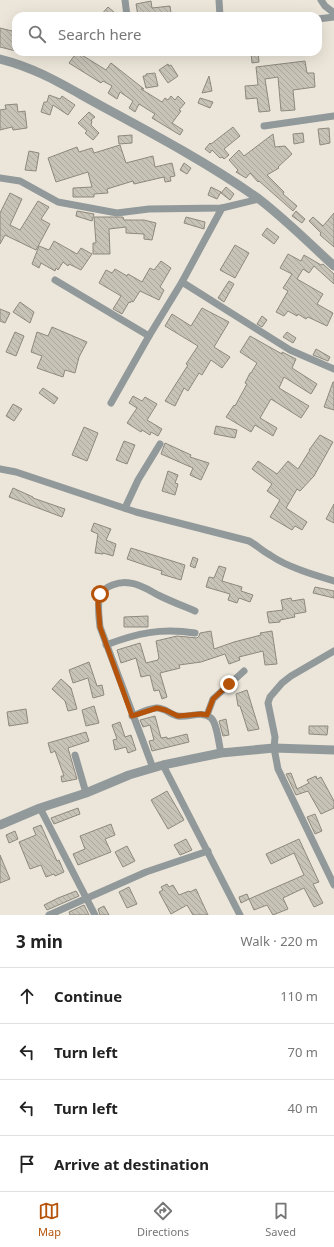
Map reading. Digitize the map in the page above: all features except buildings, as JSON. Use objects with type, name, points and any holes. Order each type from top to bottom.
[{"type":"street","points":[[125,0],[126,12]]},
{"type":"street","points":[[219,0],[220,12]]},
{"type":"street","points":[[321,0],[325,6],[334,13]]},
{"type":"street","points":[[322,18],[334,17]]},
{"type":"street","points":[[0,60],[22,65],[42,73],[151,133],[207,166],[259,200],[294,229],[334,266]]},
{"type":"street","points":[[264,126],[334,116]]},
{"type":"street","points":[[0,178],[20,181],[58,202],[117,213],[149,209],[222,208],[259,200]]},
{"type":"street","points":[[111,403],[148,336],[182,282],[222,208]]},
{"type":"street","points":[[55,280],[148,336]]},
{"type":"street","points":[[182,282],[290,350],[334,369]]},
{"type":"street","points":[[125,508],[138,480],[160,444]]},
{"type":"street","points":[[0,469],[16,472],[125,508],[210,532],[249,541],[282,562],[334,581]]},
{"type":"street","points":[[153,768],[132,716],[100,627],[98,603],[100,594],[105,589],[116,584],[128,582],[141,586],[159,596],[195,611]]},
{"type":"street","points":[[106,645],[125,638],[149,632],[163,631],[195,634]]},
{"type":"street","points":[[334,651],[291,676],[282,683],[270,697],[268,703],[275,737],[274,748],[278,769],[334,885]]},
{"type":"street","points":[[207,715],[213,699],[244,671]]},
{"type":"street","points":[[132,716],[157,708],[178,716],[201,714],[207,715],[212,718],[214,723],[221,753]]},
{"type":"street","points":[[0,825],[40,808],[129,775],[163,765],[221,753],[274,748],[334,750]]},
{"type":"street","points":[[74,755],[86,792]]},
{"type":"street","points":[[163,765],[240,915]]},
{"type":"street","points":[[40,808],[88,898],[95,915]]},
{"type":"street","points":[[49,915],[146,872],[208,851]]},
{"type":"route","points":[[100,594],[98,603],[100,627],[132,716],[153,708],[160,708],[178,716],[196,714],[207,715],[213,699],[229,684]]}]
